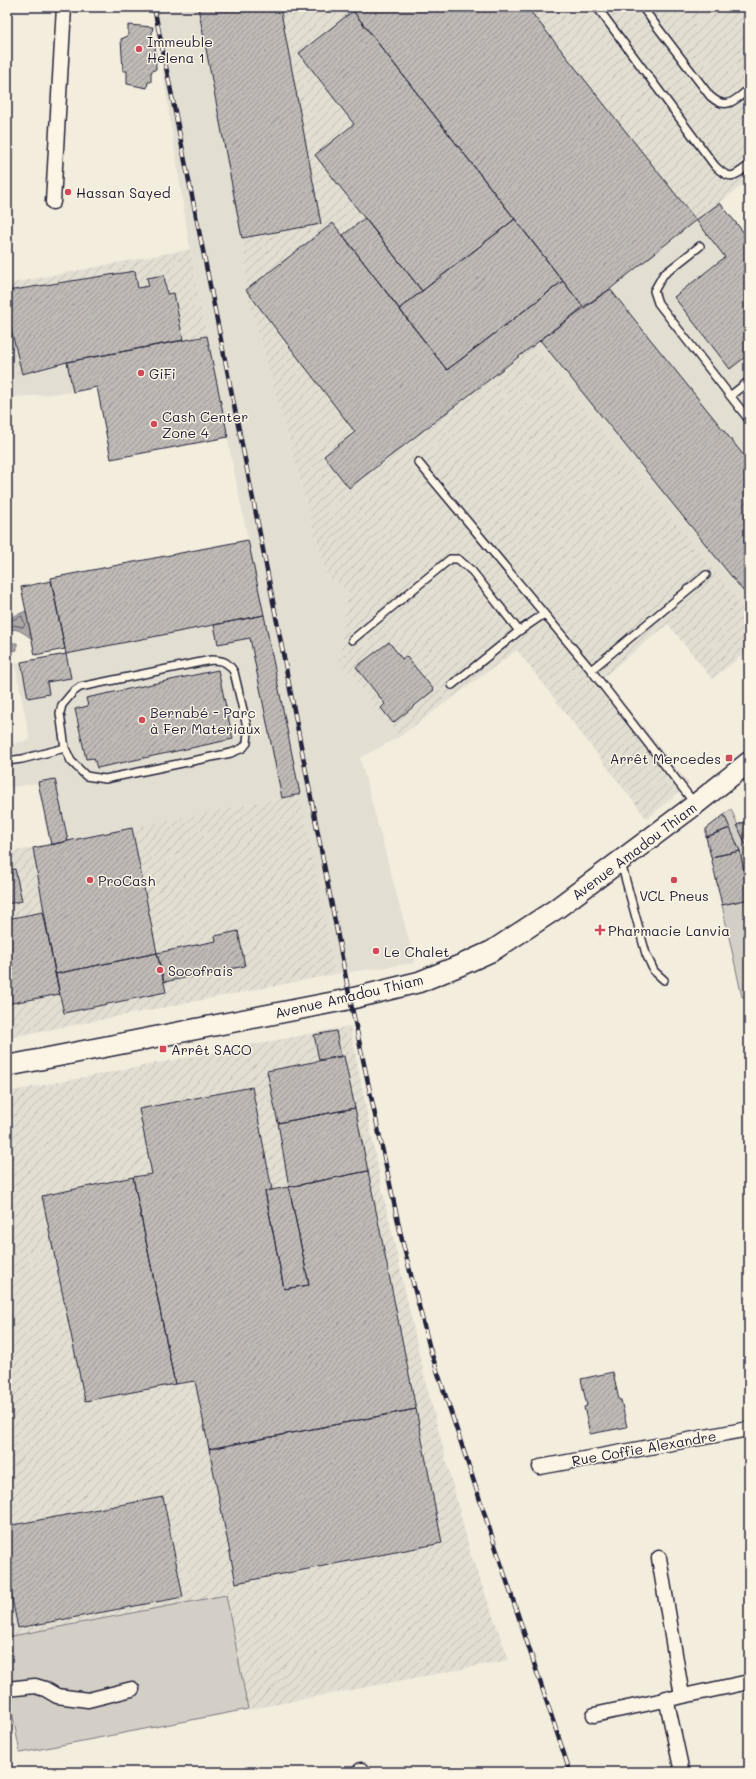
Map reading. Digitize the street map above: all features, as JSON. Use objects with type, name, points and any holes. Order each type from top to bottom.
[{"type":"main road","name":"Avenue Amadou Thiam","points":[[7,1066],[350,999],[419,982],[461,966],[492,951],[556,909],[696,804],[749,762]]},
{"type":"street","points":[[53,202],[64,7]]},
{"type":"street","name":"Rue Coffie Alexandre","points":[[540,1467],[749,1428]]},
{"type":"street","points":[[659,1558],[682,1696]]},
{"type":"street","points":[[594,1715],[666,1698],[749,1682]]},
{"type":"street","points":[[7,1689],[35,1686],[45,1689],[57,1696],[88,1700],[132,1689]]},
{"type":"street","points":[[666,1698],[682,1772]]},
{"type":"lane","points":[[596,7],[715,166],[723,174],[736,176],[749,165]]},
{"type":"lane","points":[[642,7],[710,96],[717,103],[723,105],[749,90]]},
{"type":"lane","points":[[700,246],[663,275],[654,291],[658,303],[749,420]]},
{"type":"lane","points":[[730,396],[749,381]]},
{"type":"lane","points":[[418,462],[591,670],[696,804]]},
{"type":"lane","points":[[352,640],[450,558],[458,559],[472,571],[519,631]]},
{"type":"lane","points":[[591,670],[706,575]]},
{"type":"lane","points":[[452,685],[519,631],[544,614]]},
{"type":"lane","points":[[212,660],[222,660],[229,664],[234,672],[248,731],[247,743],[243,748],[231,752],[105,779],[86,776],[71,761],[65,748],[60,713],[62,705],[73,692],[80,687],[212,660]]},
{"type":"lane","points":[[7,760],[22,759],[65,748]]},
{"type":"lane","points":[[621,861],[646,954],[654,971],[664,980]]},
{"type":"shaded area","points":[[151,7],[198,7],[242,238],[246,271],[246,290],[327,576],[348,591],[339,660],[399,737],[360,758],[415,963],[336,974],[299,794],[51,845],[38,783],[7,788],[7,745],[30,740],[15,664],[66,653],[51,578],[248,539],[227,437],[111,459],[97,387],[73,392],[7,398],[7,374],[22,374],[67,362],[207,336],[190,249],[159,47]]},
{"type":"shaded area","points":[[198,7],[749,7],[749,180],[534,346],[749,614],[749,650],[712,679],[668,624],[603,677],[689,784],[647,819],[517,650],[399,737],[339,660],[348,591],[327,576],[246,290],[246,271],[242,238]]},
{"type":"shaded area","points":[[720,203],[749,239],[749,614],[533,346]]},
{"type":"shaded area","points":[[190,249],[207,336],[67,362],[22,374],[7,374],[7,284]]},
{"type":"shaded area","points":[[300,794],[336,974],[7,1038],[7,853]]},
{"type":"shaded area","points":[[731,809],[749,855],[749,893],[740,851],[724,815]]},
{"type":"shaded area","points":[[749,899],[749,996],[742,997],[722,905]]},
{"type":"shaded area","points":[[350,1026],[382,1188],[425,1379],[471,1555],[509,1660],[20,1753],[7,1686],[7,1092]]},
{"type":"shaded area","points":[[226,1595],[248,1709],[20,1753],[7,1686],[7,1637]]},
{"type":"water","points":[[26,611],[32,639],[21,631],[11,631],[8,641],[10,643],[17,643],[17,650],[7,652],[7,619]]},
{"type":"building","points":[[74,7],[130,7],[130,10]]},
{"type":"building","points":[[198,7],[280,7],[321,224],[242,238]]},
{"type":"building","points":[[359,7],[527,7],[696,220],[610,289],[583,307],[353,11]]},
{"type":"building","points":[[353,11],[515,219],[422,291],[315,155],[354,124],[299,53]]},
{"type":"building","name":"Immeuble Helena 1","points":[[128,25],[153,27],[151,39],[155,40],[156,69],[151,72],[151,82],[148,82],[147,88],[127,84],[127,71],[123,71],[121,39],[128,36]]},
{"type":"building","points":[[7,150],[12,152],[7,170]]},
{"type":"building","points":[[720,203],[749,239],[749,354],[730,369],[674,297],[725,257],[696,220]]},
{"type":"building","points":[[365,218],[422,291],[399,309],[343,235]]},
{"type":"building","points":[[515,219],[563,281],[447,370],[399,309]]},
{"type":"building","points":[[333,223],[447,370],[563,281],[583,307],[349,488],[324,456],[355,432],[246,290]]},
{"type":"building","points":[[135,271],[138,288],[149,286],[147,278],[164,275],[167,294],[174,293],[183,340],[67,362],[22,374],[7,312],[7,291]]},
{"type":"building","points":[[610,289],[749,462],[749,598],[540,340]]},
{"type":"building","points":[[207,336],[228,437],[111,459],[97,387],[73,392],[67,362]]},
{"type":"building","points":[[248,540],[264,615],[66,654],[51,578]]},
{"type":"building","points":[[51,581],[65,649],[35,655],[21,587]]},
{"type":"building","points":[[264,615],[300,794],[282,798],[250,638],[218,644],[214,625]]},
{"type":"building","points":[[389,642],[402,659],[406,656],[434,690],[393,723],[381,708],[385,704],[356,667]]},
{"type":"building","points":[[66,654],[71,678],[47,682],[49,694],[28,698],[21,662]]},
{"type":"building","points":[[218,670],[233,739],[97,768],[94,758],[86,759],[75,709],[88,706],[86,698]]},
{"type":"building","points":[[55,779],[68,841],[51,845],[38,782]]},
{"type":"building","points":[[724,815],[730,828],[706,837],[706,829]]},
{"type":"building","points":[[746,821],[749,826],[749,846],[747,847],[737,825]]},
{"type":"building","name":"ProCash","points":[[132,828],[157,953],[55,974],[33,848]]},
{"type":"building","points":[[730,828],[740,851],[711,857],[706,837]]},
{"type":"building","points":[[740,851],[749,899],[722,905],[711,857]]},
{"type":"building","points":[[15,869],[22,901],[7,904],[7,871]]},
{"type":"building","points":[[43,912],[60,994],[7,1004],[7,919]]},
{"type":"building","points":[[238,931],[245,966],[164,982],[157,953],[216,941],[215,936]]},
{"type":"building","points":[[157,953],[166,992],[64,1013],[55,974]]},
{"type":"building","points":[[336,1031],[341,1056],[319,1060],[314,1035]]},
{"type":"building","points":[[344,1056],[355,1108],[278,1123],[267,1071]]},
{"type":"building","points":[[252,1087],[272,1190],[265,1191],[284,1289],[309,1285],[289,1187],[368,1171],[416,1409],[209,1449],[195,1381],[175,1384],[133,1177],[152,1174],[139,1109]]},
{"type":"building","points":[[355,1108],[368,1171],[289,1187],[278,1123]]},
{"type":"building","points":[[133,1177],[175,1384],[85,1401],[42,1196]]},
{"type":"building","points":[[289,1187],[309,1285],[284,1289],[265,1191]]},
{"type":"building","points":[[613,1372],[627,1427],[590,1434],[584,1407],[587,1406],[581,1379]]},
{"type":"building","points":[[416,1409],[442,1543],[236,1583],[209,1449]]},
{"type":"building","points":[[163,1497],[183,1597],[18,1628],[7,1574],[7,1526]]},
{"type":"railway","points":[[154,7],[259,529],[350,999],[402,1240],[430,1349],[570,1772]]},
{"type":"place","name":"Immeuble Helena 1","points":[[139,49]]},
{"type":"place","name":"Hassan Sayed","points":[[68,192]]},
{"type":"place","name":"GiFi","points":[[141,373]]},
{"type":"place","name":"Cash Center Zone 4","points":[[154,424]]},
{"type":"place","name":"Bernabé - Parc à Fer Materiaux","points":[[142,720]]},
{"type":"place","name":"Arrêt Mercedes","points":[[729,758]]},
{"type":"place","name":"ProCash","points":[[90,880]]},
{"type":"place","name":"VCL Pneus","points":[[674,880]]},
{"type":"place","name":"Pharmacie Lanvia","points":[[600,930]]},
{"type":"place","name":"Le Chalet","points":[[376,951]]},
{"type":"place","name":"Socofrais","points":[[160,970]]},
{"type":"place","name":"Arrêt SACO","points":[[163,1049]]}]
